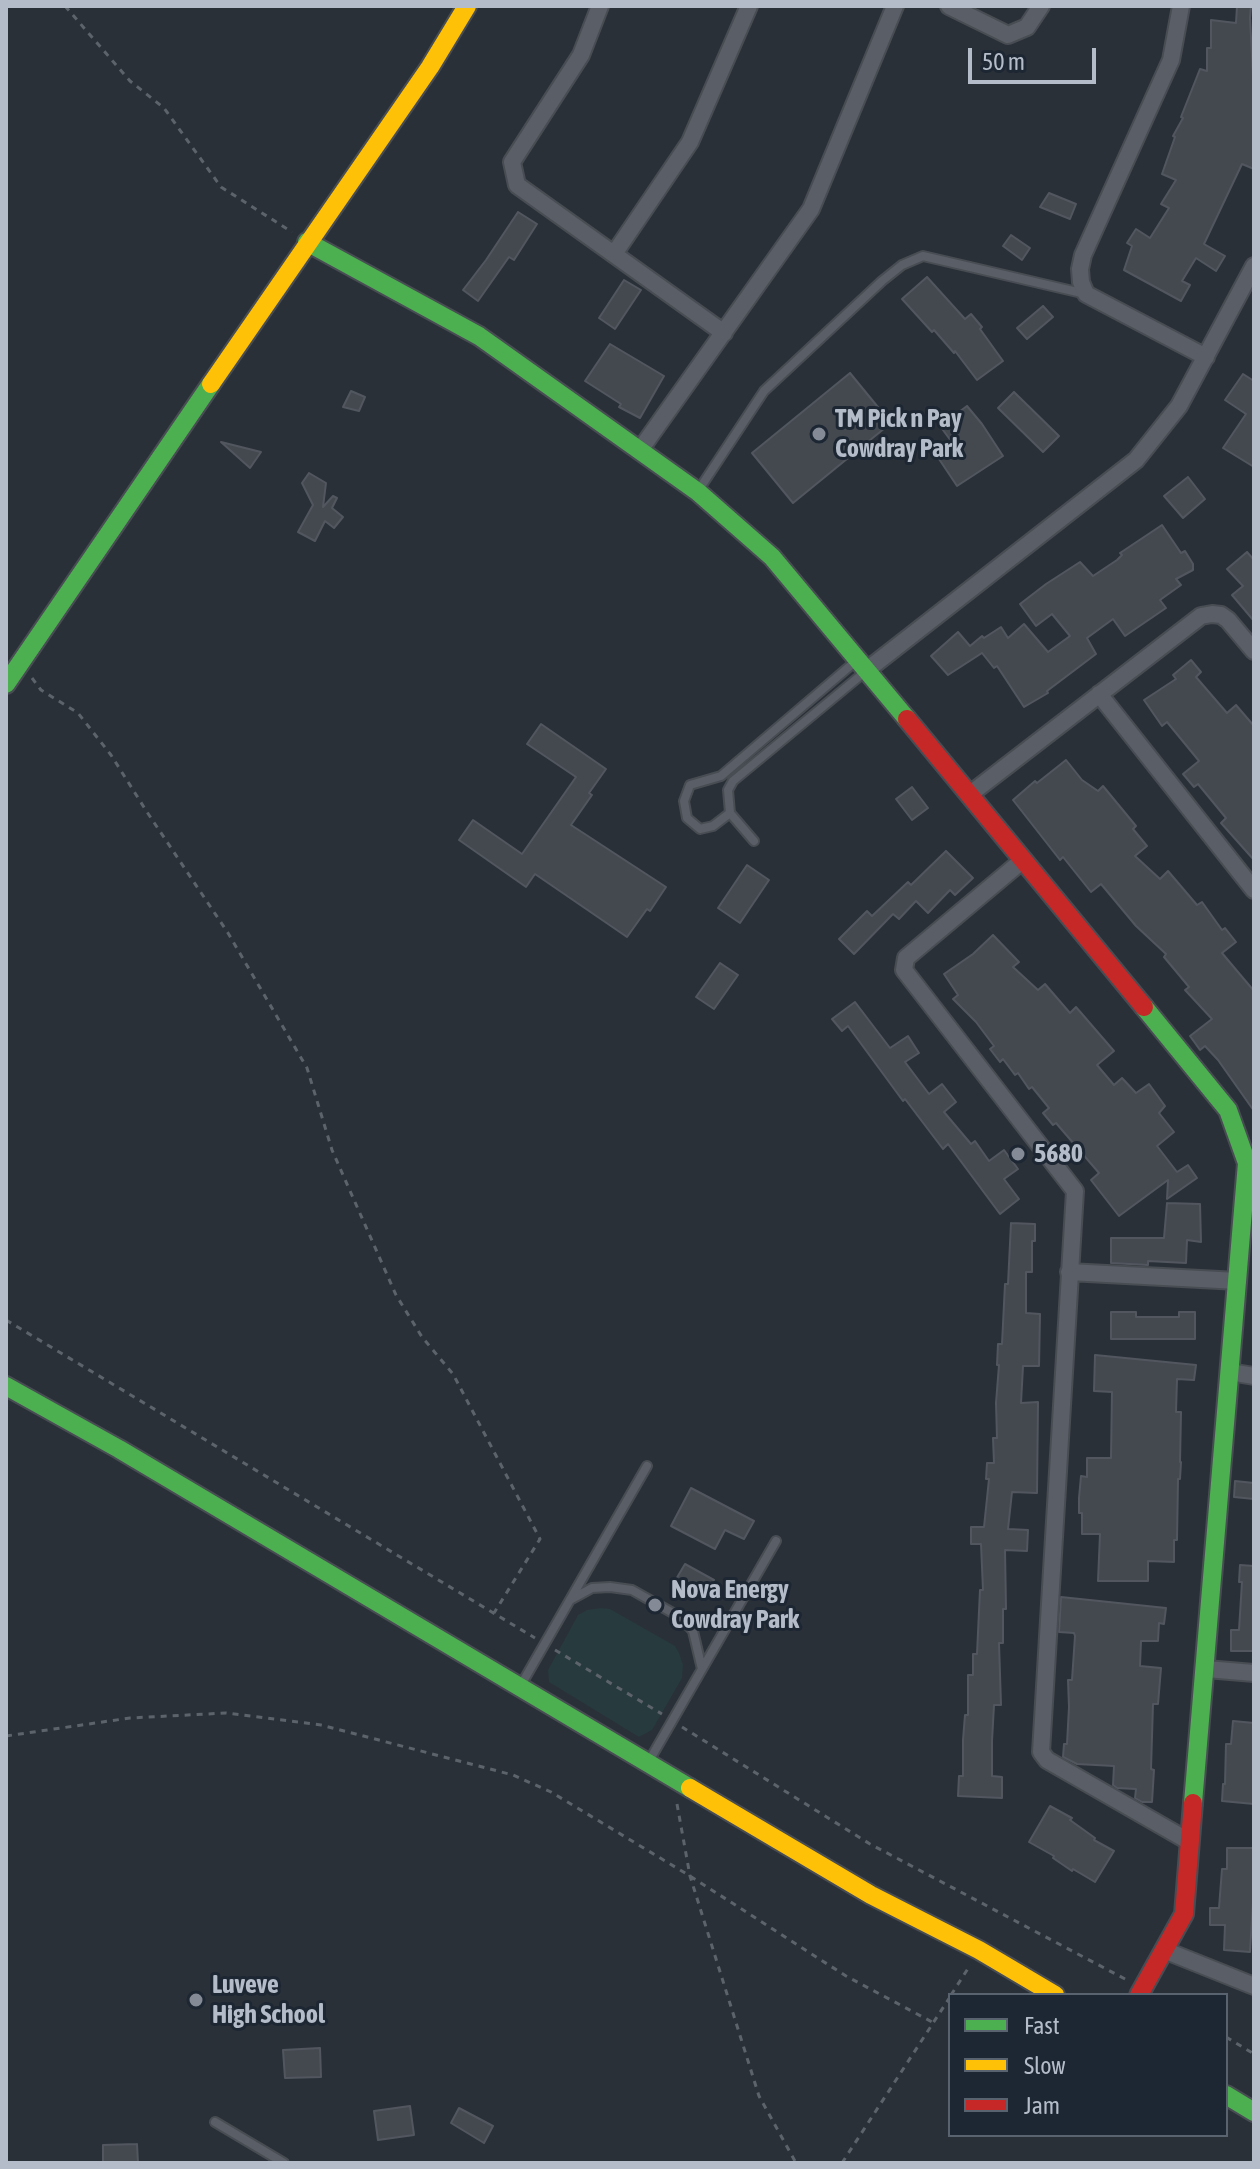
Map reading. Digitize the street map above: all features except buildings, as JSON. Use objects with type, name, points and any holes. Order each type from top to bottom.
[{"type":"street","points":[[6,684],[430,67],[467,6]]},
{"type":"street","points":[[600,6],[581,55],[512,162],[517,185],[724,333]]},
{"type":"street","points":[[614,254],[690,142],[749,6]]},
{"type":"street","points":[[640,450],[811,209],[895,6]]},
{"type":"street","points":[[949,6],[1008,35],[1027,27],[1041,6]]},
{"type":"street","points":[[1181,6],[1171,60],[1083,255],[1080,269],[1086,294],[1206,357]]},
{"type":"street","points":[[307,242],[479,336],[698,492],[749,535],[772,557],[862,665],[1228,1110],[1247,1163],[1248,1231],[1238,1281],[1184,1914],[1141,1992]]},
{"type":"street","points":[[862,665],[1136,460],[1179,406],[1254,266]]},
{"type":"street","points":[[969,795],[1201,616],[1221,615],[1254,651]]},
{"type":"street","points":[[1099,694],[1254,890]]},
{"type":"street","points":[[1023,860],[906,958],[904,970],[1075,1191],[1041,1752],[1047,1760],[1190,1842]]},
{"type":"street","points":[[1069,1272],[1238,1281]]},
{"type":"street","points":[[1230,1372],[1254,1376]]},
{"type":"street","points":[[6,1386],[132,1457],[871,1895],[979,1950],[1052,1993]]},
{"type":"street","points":[[1206,1669],[1254,1673]]},
{"type":"street","points":[[1164,1950],[1254,1986]]},
{"type":"street","points":[[1228,2096],[1254,2112]]},
{"type":"lane","points":[[698,492],[764,391],[902,265],[923,256],[1086,294]]},
{"type":"lane","points":[[754,841],[730,813],[728,790],[733,781],[862,665]]},
{"type":"lane","points":[[730,813],[713,826],[700,829],[687,818],[684,801],[690,785],[721,776],[862,665]]},
{"type":"lane","points":[[520,1686],[647,1466]]},
{"type":"lane","points":[[648,1762],[776,1541]]},
{"type":"lane","points":[[570,1600],[592,1588],[632,1590],[680,1617],[693,1631],[702,1669]]},
{"type":"lane","points":[[215,2122],[284,2163]]},
{"type":"path","points":[[65,6],[130,81],[164,108],[221,187],[307,242]]},
{"type":"path","points":[[20,663],[41,690],[78,713],[111,755],[228,933],[307,1068],[332,1150],[396,1295],[422,1337],[453,1374],[540,1539],[494,1613]]},
{"type":"path","points":[[6,1320],[545,1643],[870,1844],[1141,1992]]},
{"type":"path","points":[[6,1736],[130,1718],[226,1713],[321,1725],[513,1775],[551,1792],[846,1976],[934,2023]]},
{"type":"path","points":[[678,1805],[690,1876],[759,2096],[796,2163]]},
{"type":"path","points":[[953,1993],[979,1950]]},
{"type":"path","points":[[842,2163],[948,2001]]},
{"type":"path","points":[[1228,2038],[1254,2054]]},
{"type":"green space","points":[[601,1608],[610,1609],[675,1646],[683,1665],[682,1678],[652,1730],[639,1737],[549,1682],[548,1670],[578,1615]]},
{"type":"traffic: fast","points":[[307,242],[479,336],[698,492],[772,557],[907,719]]},
{"type":"traffic: fast","points":[[6,684],[211,384]]},
{"type":"traffic: fast","points":[[1144,1007],[1228,1110],[1247,1163],[1193,1803]]},
{"type":"traffic: fast","points":[[6,1386],[119,1449],[690,1788]]},
{"type":"traffic: fast","points":[[1228,2096],[1254,2112]]},
{"type":"traffic: slow","points":[[211,384],[430,67],[467,6]]},
{"type":"traffic: slow","points":[[690,1788],[871,1895],[979,1950],[1052,1993]]},
{"type":"traffic: jam","points":[[907,719],[1144,1007]]},
{"type":"traffic: jam","points":[[1140,1993],[1184,1914],[1193,1803]]},
{"type":"place","name":"TM Pick n Pay Cowdray Park","points":[[819,434]]},
{"type":"place","name":"5680","points":[[1018,1154]]},
{"type":"place","name":"Nova Energy Cowdray Park","points":[[655,1605]]},
{"type":"place","name":"Luveve High School","points":[[196,2000]]}]
